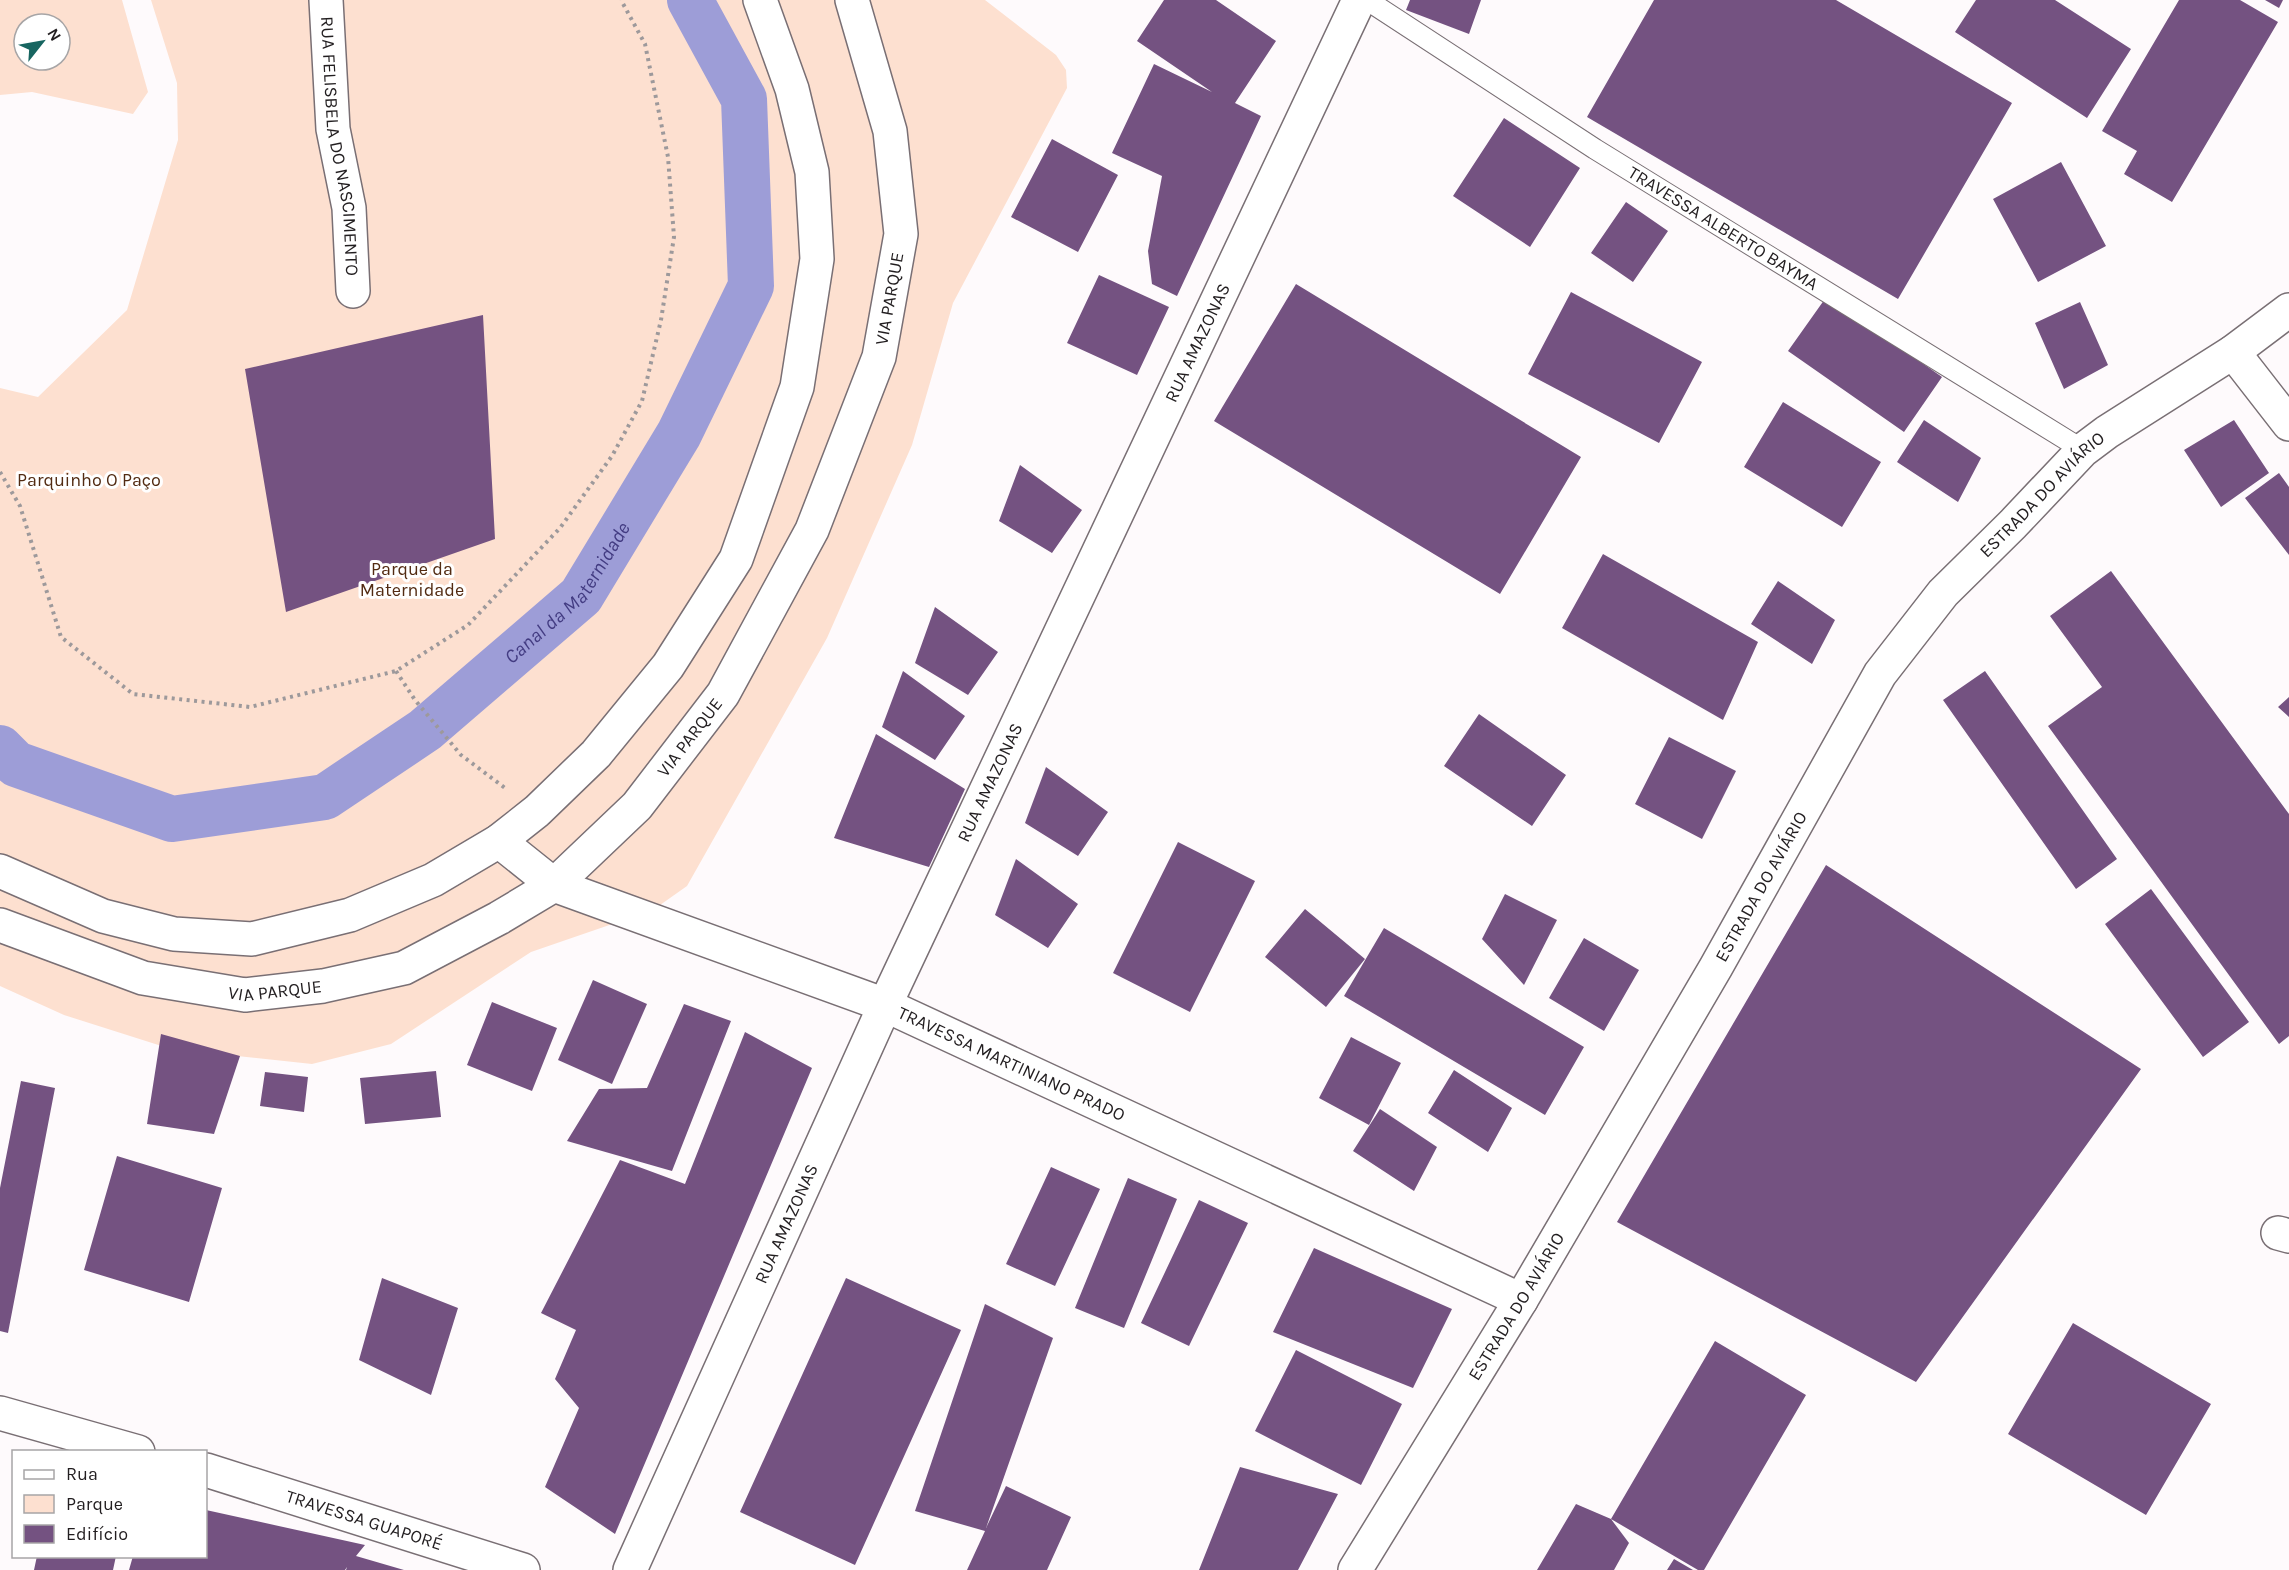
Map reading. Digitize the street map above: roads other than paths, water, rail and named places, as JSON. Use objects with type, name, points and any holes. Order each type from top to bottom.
[{"type":"street","name":"RUA FELISBELA DO NASCIMENTO","points":[[326,0],[333,129],[349,208],[353,291]]},
{"type":"street","points":[[0,871],[103,916],[174,934],[252,939],[350,915],[433,880],[499,842],[537,812],[596,754],[668,666],[736,559],[797,387],[818,259],[812,172],[792,89],[760,0]]},
{"type":"street","name":"VIA PARQUE","points":[[0,925],[143,978],[245,995],[323,986],[404,968],[499,918],[554,885],[637,806],[723,694],[812,530],[879,357],[901,234],[890,131],[852,0]]},
{"type":"street","name":"RUA AMAZONAS","points":[[630,1570],[885,1005],[1359,0]]},
{"type":"street","name":"ESTRADA DO AVIÁRIO","points":[[1356,1569],[1521,1300],[1716,967],[1880,674],[1943,593],[2083,450],[2107,432],[2233,352],[2289,310]]},
{"type":"street","points":[[2233,352],[2289,424]]},
{"type":"street","name":"TRAVESSA MARTINIANO PRADO","points":[[499,842],[554,885],[885,1005],[1521,1300]]},
{"type":"street","points":[[0,1413],[131,1450]]},
{"type":"street","name":"TRAVESSA GUAPORÉ","points":[[207,1470],[522,1570]]},
{"type":"lane","name":"TRAVESSA ALBERTO BAYMA","points":[[1367,0],[1595,150],[2083,450]]},
{"type":"waterway","name":"Canal da Maternidade","points":[[0,748],[16,764],[172,819],[325,797],[425,730],[581,596],[679,434],[751,286],[744,99],[690,0]]},
{"type":"park label","name":"Parquinho O Paço","points":[[89,480]]},
{"type":"park label","name":"Parque da Maternidade","points":[[412,579]]}]
